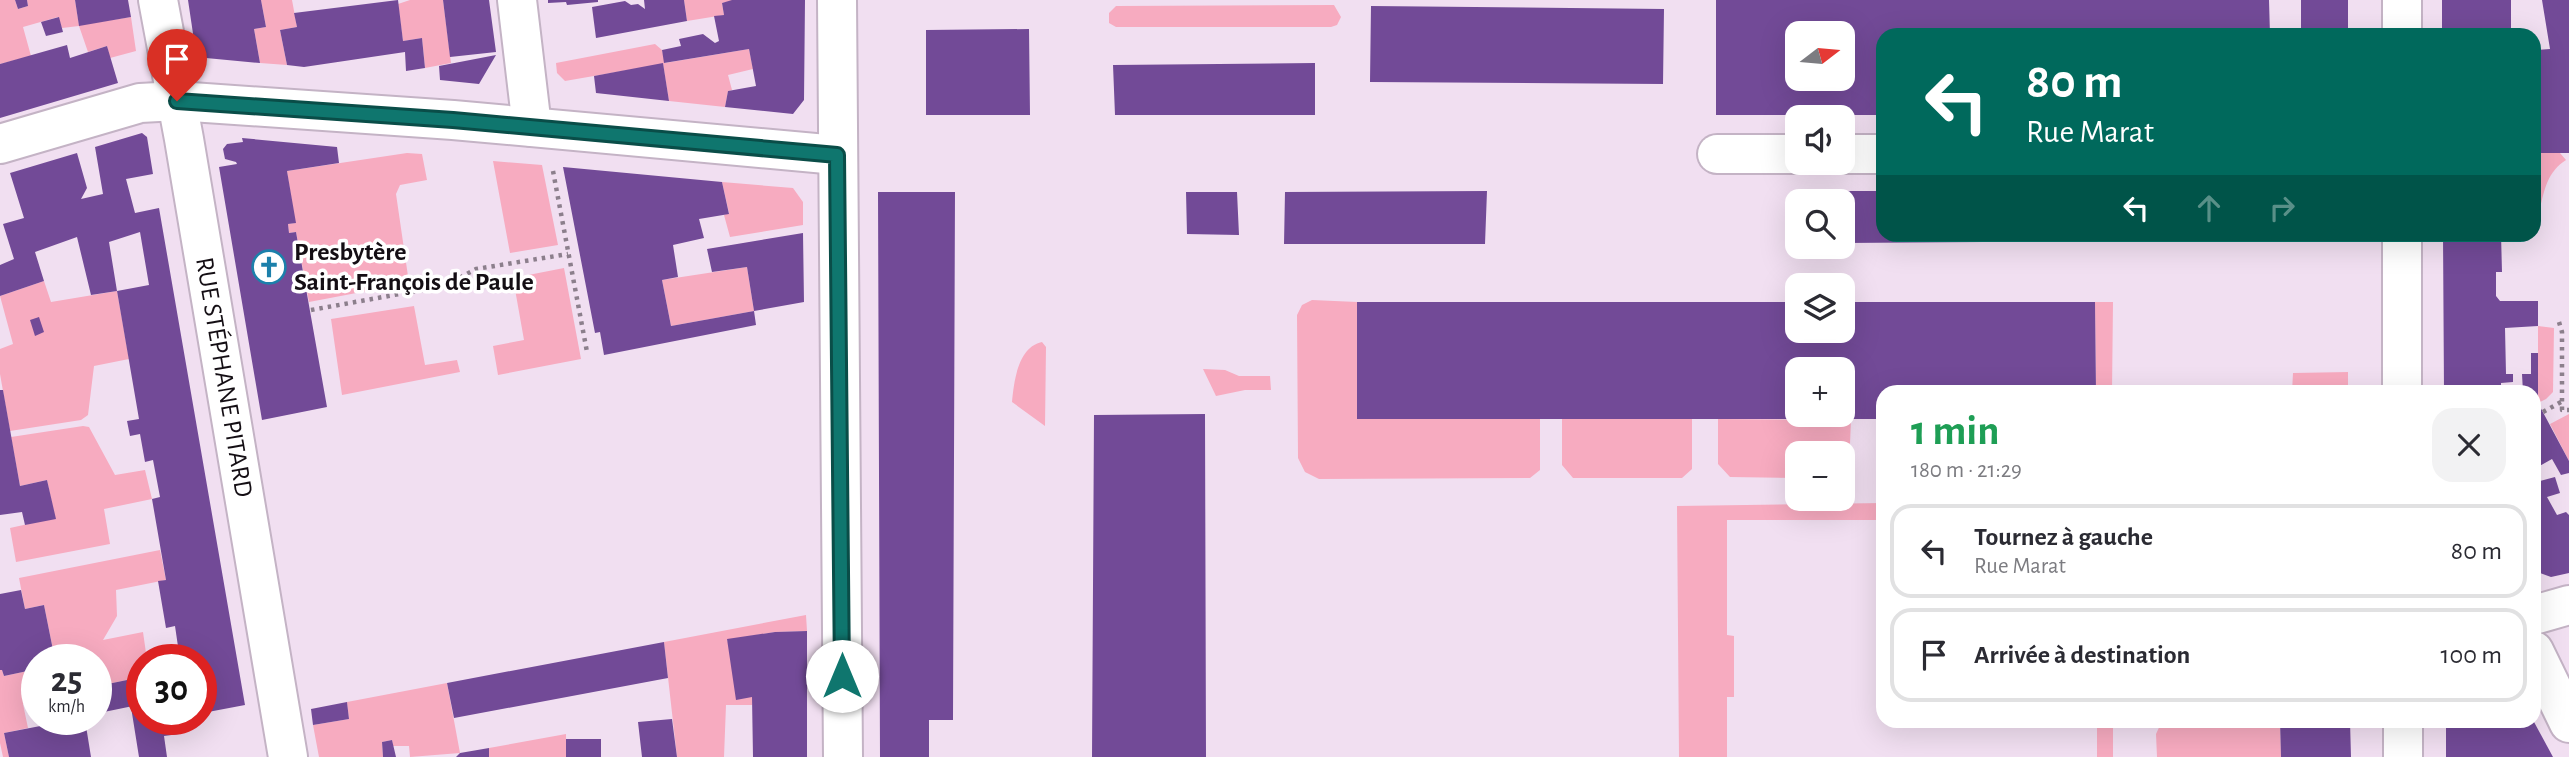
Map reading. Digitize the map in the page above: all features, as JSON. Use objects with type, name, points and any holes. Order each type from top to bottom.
[{"type":"street","name":"RUE STÉPHANE PITARD","points":[[158,0],[288,757]]},
{"type":"street","points":[[517,0],[532,127]]},
{"type":"street","points":[[836,0],[843,757]]},
{"type":"street","points":[[2402,0],[2402,28]]},
{"type":"street","points":[[0,144],[140,103],[177,101],[532,127],[837,155]]},
{"type":"street","points":[[1717,154],[1785,154]]},
{"type":"street","points":[[1855,154],[1876,154]]},
{"type":"street","points":[[2402,242],[2402,385]]},
{"type":"street","points":[[2541,613],[2569,605]]},
{"type":"street","points":[[2541,665],[2569,723]]},
{"type":"street","points":[[2403,728],[2403,757]]},
{"type":"path","points":[[552,166],[587,352]]},
{"type":"path","points":[[310,310],[444,286],[476,269],[568,254]]},
{"type":"path","points":[[2559,322],[2562,332],[2561,402],[2562,410],[2569,410]]},
{"type":"path","points":[[2543,412],[2561,402]]},
{"type":"shaded area","points":[[0,0],[15,0],[18,9],[28,6],[27,0],[75,0],[79,25],[131,17],[136,51],[110,58],[107,46],[88,52],[79,26],[62,28],[58,17],[23,27],[31,56],[0,64]]},
{"type":"shaded area","points":[[261,0],[292,0],[297,27],[280,30],[287,65],[260,63],[254,29],[266,27]]},
{"type":"shaded area","points":[[410,0],[443,0],[451,63],[425,68],[422,38],[403,41],[398,4]]},
{"type":"shaded area","points":[[684,0],[732,1],[722,3],[724,15],[687,21]]},
{"type":"shaded area","points":[[1334,5],[1341,17],[1337,25],[1331,27],[1116,27],[1109,23],[1109,13],[1116,6]]},
{"type":"shaded area","points":[[655,44],[662,50],[665,63],[749,49],[753,69],[728,75],[732,90],[728,91],[725,107],[669,101],[663,64],[565,81],[557,73],[556,63]]},
{"type":"shaded area","points":[[407,153],[422,154],[427,180],[400,185],[396,194],[409,283],[309,302],[296,232],[289,233],[288,224],[295,223],[287,171]]},
{"type":"shaded area","points":[[2541,153],[2560,153],[2566,160],[2551,175],[2541,205]]},
{"type":"shaded area","points":[[493,161],[542,165],[558,245],[510,253]]},
{"type":"shaded area","points":[[722,182],[793,188],[803,202],[803,225],[730,237],[724,215],[729,213]]},
{"type":"shaded area","points":[[747,267],[754,311],[671,326],[662,280]]},
{"type":"shaded area","points":[[564,268],[581,359],[498,375],[493,346],[524,340],[513,278]]},
{"type":"shaded area","points":[[44,281],[51,302],[117,291],[129,359],[94,366],[88,415],[81,420],[10,431],[0,374],[0,349],[13,344],[0,296]]},
{"type":"shaded area","points":[[1312,300],[1357,302],[1357,419],[1540,419],[1540,470],[1530,478],[1319,479],[1305,472],[1298,458],[1297,315],[1302,305]]},
{"type":"shaded area","points":[[2095,302],[2113,302],[2112,385],[2096,385]]},
{"type":"shaded area","points":[[414,306],[425,365],[457,360],[460,372],[342,395],[331,319]]},
{"type":"shaded area","points":[[2538,326],[2554,328],[2553,392],[2541,402],[2541,385],[2538,385]]},
{"type":"shaded area","points":[[1042,342],[1046,347],[1045,426],[1012,402],[1022,358],[1034,345]]},
{"type":"shaded area","points":[[1203,369],[1225,370],[1239,376],[1270,376],[1271,390],[1245,390],[1216,396]]},
{"type":"shaded area","points":[[2348,372],[2348,385],[2292,385],[2293,373]]},
{"type":"shaded area","points":[[2569,414],[2569,461],[2550,424]]},
{"type":"shaded area","points":[[1562,419],[1692,419],[1692,469],[1682,478],[1573,478],[1562,465]]},
{"type":"shaded area","points":[[1718,419],[1785,420],[1785,427],[1851,427],[1850,441],[1785,441],[1785,478],[1730,477],[1718,464]]},
{"type":"shaded area","points":[[89,427],[115,475],[145,470],[152,499],[104,509],[110,544],[16,562],[10,528],[55,518],[47,480],[20,486],[11,437]]},
{"type":"shaded area","points":[[1855,503],[1876,503],[1876,520],[1727,520],[1727,635],[1734,636],[1734,697],[1727,697],[1727,757],[1679,757],[1677,506],[1785,504],[1785,511],[1855,511]]},
{"type":"shaded area","points":[[160,550],[166,580],[116,590],[117,616],[103,640],[143,632],[145,644],[126,644],[126,680],[112,683],[112,644],[52,644],[44,605],[25,609],[19,578]]},
{"type":"shaded area","points":[[806,615],[807,631],[775,632],[727,640],[752,697],[752,705],[726,705],[724,757],[677,757],[664,642]]},
{"type":"shaded area","points":[[0,670],[4,676],[21,672],[21,729],[4,733],[9,757],[3,757],[0,743]]},
{"type":"shaded area","points":[[447,683],[460,753],[410,757],[409,746],[393,746],[392,740],[382,742],[383,757],[319,757],[313,725],[349,719],[347,702]]},
{"type":"shaded area","points":[[2097,728],[2113,728],[2113,757],[2097,757]]},
{"type":"shaded area","points":[[2159,728],[2280,728],[2281,757],[2157,757],[2156,734]]},
{"type":"shaded area","points":[[566,734],[566,757],[489,757],[489,748]]},
{"type":"building","points":[[15,0],[27,0],[28,6],[18,9]]},
{"type":"building","points":[[75,0],[128,0],[131,17],[79,26]]},
{"type":"building","points":[[188,0],[261,0],[266,27],[254,29],[260,63],[206,58],[195,47]]},
{"type":"building","points":[[398,0],[403,41],[422,38],[425,68],[406,71],[405,52],[304,67],[287,65],[280,30],[297,27],[294,13]]},
{"type":"building","points":[[443,0],[489,0],[496,52],[450,57]]},
{"type":"building","points":[[548,0],[598,2],[567,5],[566,2],[548,3]]},
{"type":"building","points":[[644,0],[684,0],[687,21],[596,38],[592,7],[625,1],[645,9]]},
{"type":"building","points":[[732,0],[805,0],[804,100],[793,114],[725,107],[728,91],[756,86],[749,49],[664,63],[662,50],[681,46],[679,39],[703,34],[715,43],[719,41],[714,16],[724,15],[722,3]]},
{"type":"building","points":[[1716,0],[2269,0],[2270,28],[1876,28],[1876,115],[1855,115],[1855,105],[1785,105],[1785,115],[1716,115]]},
{"type":"building","points":[[2301,0],[2348,0],[2348,28],[2301,28]]},
{"type":"building","points":[[2442,0],[2511,0],[2511,28],[2442,28]]},
{"type":"building","points":[[2542,0],[2569,0],[2569,153],[2541,153],[2541,50],[2550,49]]},
{"type":"building","points":[[1371,6],[1664,9],[1663,84],[1370,82]]},
{"type":"building","points":[[59,17],[63,32],[46,36],[41,22]]},
{"type":"building","points":[[1029,29],[1030,115],[926,115],[926,30]]},
{"type":"building","points":[[67,45],[70,58],[107,46],[118,83],[0,118],[0,64]]},
{"type":"building","points":[[496,55],[479,84],[440,80],[439,66]]},
{"type":"building","points":[[663,63],[669,101],[596,93],[594,76]]},
{"type":"building","points":[[1315,63],[1315,115],[1115,115],[1113,65]]},
{"type":"building","points":[[142,133],[147,137],[153,174],[126,179],[135,213],[159,208],[245,705],[217,710],[217,644],[178,644],[175,626],[166,628],[158,581],[166,580],[152,499],[160,497],[153,460],[145,462],[140,434],[130,436],[127,421],[139,419],[117,291],[91,295],[77,237],[35,252],[44,281],[0,296],[0,265],[14,259],[3,224],[24,218],[10,173],[77,153],[87,188],[81,199],[103,194],[95,147]],"holes":[[[140,232],[149,285],[117,291],[109,242]]]},
{"type":"building","name":"Presbytère Saint-François de Paule","points":[[242,138],[337,147],[339,163],[287,171],[296,223],[288,224],[289,233],[296,232],[327,407],[262,420],[219,167],[237,164],[225,159],[223,149],[227,144],[243,142]]},
{"type":"building","points":[[563,167],[722,182],[729,214],[699,219],[704,238],[673,245],[678,277],[662,280],[671,326],[754,311],[756,325],[604,355],[600,332],[595,333]]},
{"type":"building","points":[[1487,191],[1485,244],[1284,244],[1285,192]]},
{"type":"building","points":[[1855,191],[1876,191],[1876,242],[1983,242],[1855,243]]},
{"type":"building","points":[[878,192],[955,192],[953,720],[929,720],[929,757],[880,757]]},
{"type":"building","points":[[1186,192],[1237,192],[1239,235],[1187,234]]},
{"type":"building","points":[[803,233],[804,302],[754,311],[747,267],[712,272],[707,249]]},
{"type":"building","points":[[2443,242],[2501,242],[2502,272],[2496,272],[2496,296],[2500,301],[2538,301],[2538,326],[2505,328],[2506,374],[2513,374],[2513,382],[2501,385],[2444,385]]},
{"type":"building","points":[[1357,302],[1785,302],[1785,343],[1855,343],[1855,302],[2095,302],[2096,385],[1876,385],[1876,419],[1855,419],[1855,357],[1785,357],[1785,419],[1357,419]]},
{"type":"building","points":[[39,317],[44,332],[35,336],[30,320]]},
{"type":"building","points":[[2531,353],[2538,353],[2538,385],[2523,385],[2522,374],[2531,374]]},
{"type":"building","points":[[0,390],[3,390],[20,486],[47,480],[56,519],[25,525],[22,512],[0,515]]},
{"type":"building","points":[[2541,409],[2569,461],[2569,473],[2561,475],[2552,459],[2541,465]]},
{"type":"building","points":[[1205,414],[1206,757],[1092,757],[1094,415]]},
{"type":"building","points":[[2555,477],[2560,493],[2547,497],[2557,515],[2566,512],[2569,515],[2569,573],[2551,577],[2541,573],[2541,481]]},
{"type":"building","points":[[21,590],[25,609],[44,605],[52,644],[21,644],[21,672],[4,676],[0,670],[0,594]]},
{"type":"building","points":[[807,631],[807,757],[753,757],[752,697],[736,700],[727,639],[775,632]]},
{"type":"building","points":[[664,642],[668,678],[454,718],[447,683]]},
{"type":"building","points":[[126,680],[126,707],[112,710],[112,683]]},
{"type":"building","points":[[347,702],[349,719],[313,725],[311,709]]},
{"type":"building","points":[[672,719],[677,757],[642,757],[638,722]]},
{"type":"building","points":[[2280,728],[2350,728],[2351,757],[2281,757]]},
{"type":"building","points":[[2446,728],[2537,728],[2553,757],[2446,757]]},
{"type":"building","points":[[21,730],[21,735],[87,735],[91,757],[9,757],[4,733]]},
{"type":"building","points":[[135,735],[172,735],[164,736],[167,757],[139,757]]},
{"type":"building","points":[[566,739],[601,739],[601,757],[566,757]]},
{"type":"building","points":[[392,740],[396,757],[383,757],[382,742]]},
{"type":"building","points":[[489,748],[489,757],[456,757],[460,753]]},
{"type":"place","name":"Presbytère Saint-François de Paule","points":[[269,267]]},
{"type":"route","points":[[177,101],[453,120],[837,155],[842,676]]}]
